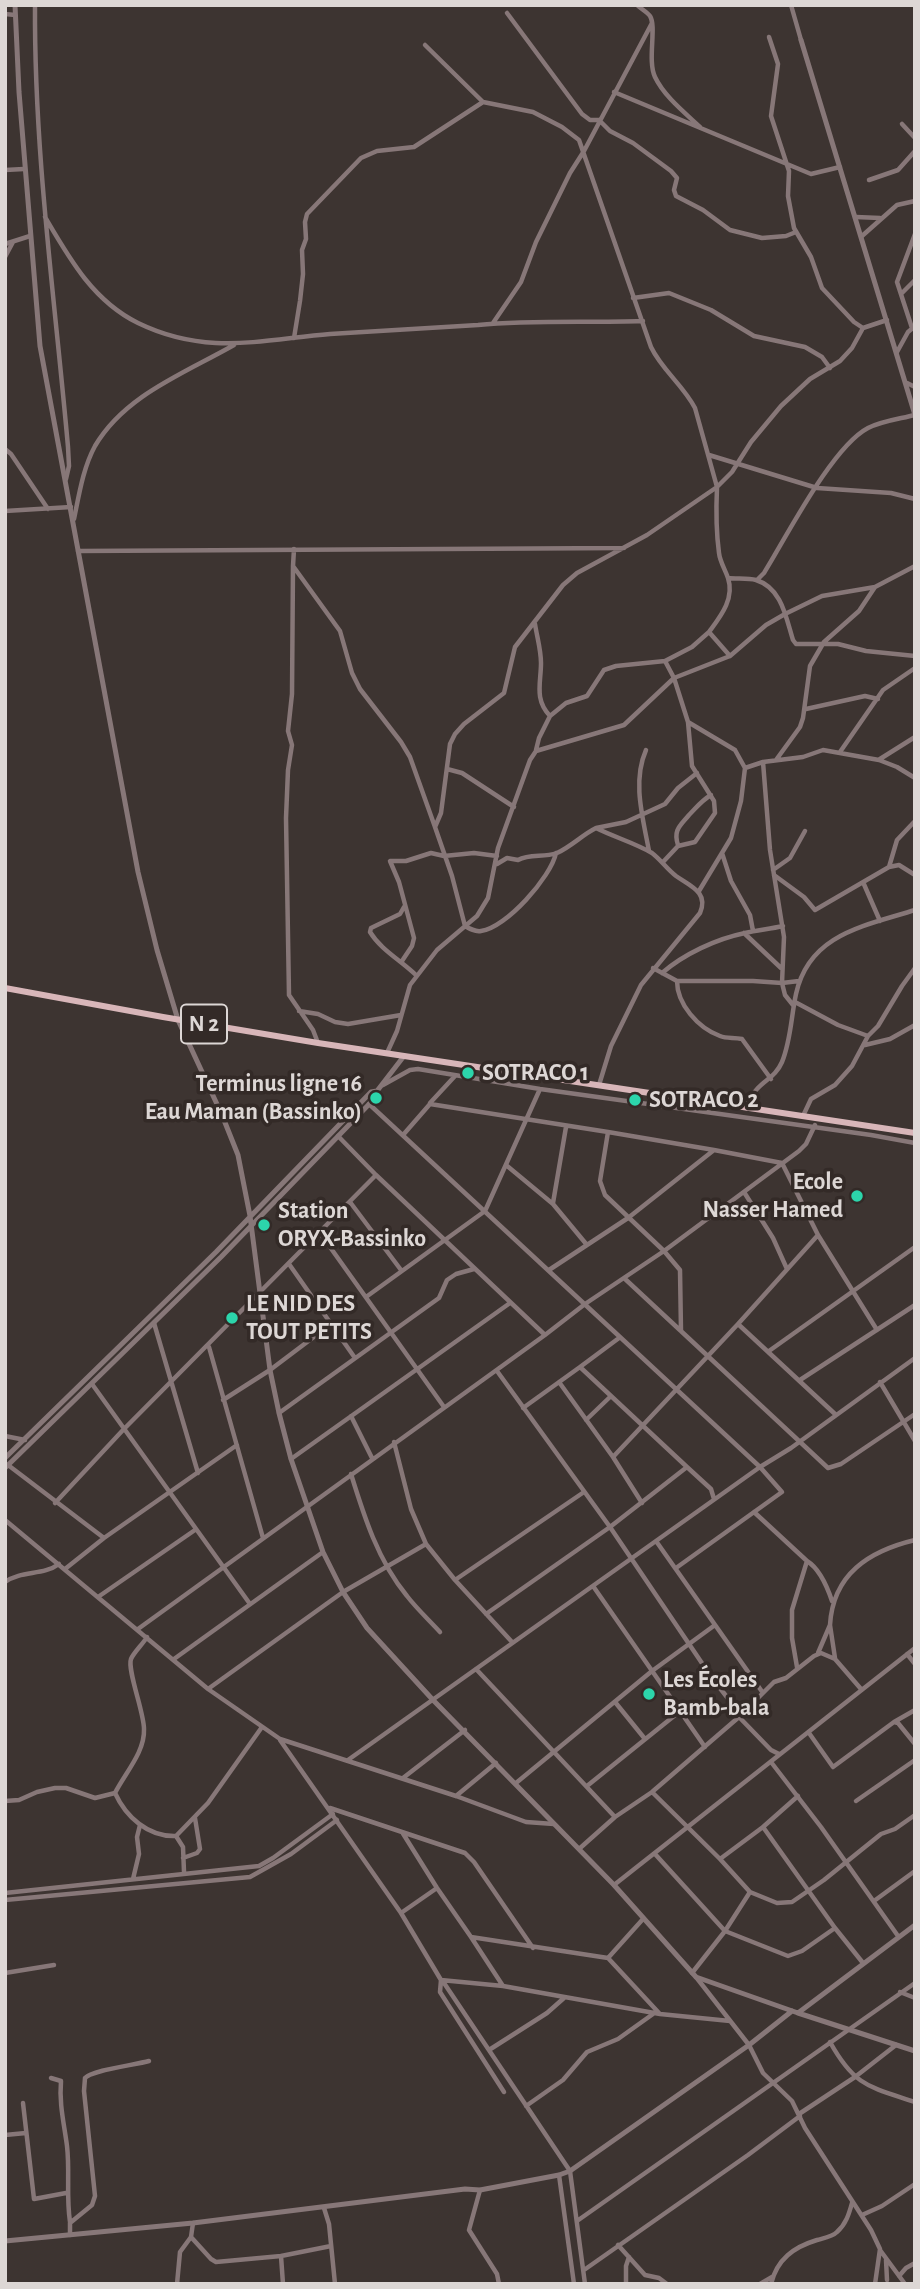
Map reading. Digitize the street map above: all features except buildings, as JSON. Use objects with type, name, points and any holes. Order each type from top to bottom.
[{"type":"main road","name":"N 2","points":[[5,988],[318,1043],[915,1133]]},
{"type":"street","points":[[16,5],[24,169],[40,346],[138,872],[178,1020],[212,1091],[238,1155],[250,1216],[270,1370],[279,1413],[291,1459],[323,1552],[367,1628],[433,1700],[614,1885],[694,1975],[749,2045],[759,2067],[772,2083],[787,2095],[886,2260],[905,2284]]},
{"type":"street","points":[[35,5],[34,59],[45,217],[68,447],[69,466],[65,480]]},
{"type":"street","points":[[636,5],[650,15],[654,75],[666,94],[703,130]]},
{"type":"street","points":[[757,580],[851,440],[880,423],[915,415],[791,5]]},
{"type":"street","points":[[507,13],[582,114],[590,120],[599,120],[610,131],[633,143],[673,173],[677,181],[674,190],[676,196],[703,210],[730,230],[762,238],[796,232]]},
{"type":"street","points":[[5,14],[15,15]]},
{"type":"street","points":[[492,324],[521,282],[536,242],[570,173],[652,23]]},
{"type":"street","points":[[769,37],[779,64],[771,116],[790,178],[788,196],[796,232],[811,257],[822,288],[863,328]]},
{"type":"street","points":[[387,1053],[397,1031],[406,993],[417,976],[437,950],[482,910],[488,898],[504,829],[550,716],[566,703],[587,696],[604,670],[616,666],[665,661],[692,647],[709,632],[727,603],[729,592],[728,578],[719,555],[717,487],[695,408],[690,397],[655,356],[584,151],[574,136],[542,116],[521,108],[483,102],[425,45]]},
{"type":"street","points":[[614,92],[811,174],[840,167]]},
{"type":"street","points":[[293,338],[303,274],[302,250],[306,239],[304,222],[307,214],[361,158],[377,151],[414,147],[483,102]]},
{"type":"street","points":[[902,124],[915,138]]},
{"type":"street","points":[[869,180],[898,170],[915,151]]},
{"type":"street","points":[[5,170],[24,169]]},
{"type":"street","points":[[862,236],[897,205],[915,201]]},
{"type":"street","points":[[45,217],[74,268],[92,288],[137,323],[180,340],[235,345],[293,338],[492,324],[643,321]]},
{"type":"street","points":[[856,217],[881,218]]},
{"type":"street","points":[[897,352],[913,327],[897,282],[912,251],[915,234]]},
{"type":"street","points":[[5,244],[30,236]]},
{"type":"street","points":[[5,257],[13,241]]},
{"type":"street","points":[[901,294],[915,280]]},
{"type":"street","points":[[633,298],[669,293],[711,310],[754,336],[805,347],[822,357],[830,368]]},
{"type":"street","points":[[435,827],[441,813],[447,754],[455,733],[504,693],[515,647],[526,631],[535,624],[552,598],[577,573],[625,548],[717,487],[781,406],[810,379],[846,355],[863,328],[887,320]]},
{"type":"street","points":[[74,520],[86,468],[95,447],[110,425],[127,408],[152,390],[235,345]]},
{"type":"street","points":[[907,383],[915,387]]},
{"type":"street","points":[[5,449],[48,509]]},
{"type":"street","points":[[709,455],[817,488],[891,493],[915,499]]},
{"type":"street","points":[[5,511],[71,507]]},
{"type":"street","points":[[78,551],[625,548]]},
{"type":"street","points":[[294,549],[292,694],[288,731],[292,745],[288,770],[286,874],[289,995],[313,1030],[318,1043]]},
{"type":"street","points":[[293,566],[340,631],[352,673],[360,689],[410,757],[455,887],[465,926],[482,931],[505,918],[540,886],[556,853]]},
{"type":"street","points":[[536,751],[624,725],[674,678],[730,656],[766,625],[785,614],[822,596],[875,587],[915,566]]},
{"type":"street","points":[[728,578],[757,580],[776,594],[794,642],[844,644],[866,651],[915,656]]},
{"type":"street","points":[[776,760],[800,727],[806,709],[808,672],[824,642],[859,611],[875,587]]},
{"type":"street","points":[[535,624],[541,663],[538,693],[550,716]]},
{"type":"street","points":[[709,632],[730,656]]},
{"type":"street","points":[[663,862],[678,846],[695,842],[715,813],[711,795],[692,766],[688,722],[674,678],[665,661]]},
{"type":"street","points":[[840,752],[886,686],[915,668]]},
{"type":"street","points":[[806,709],[865,696],[878,699]]},
{"type":"street","points":[[688,722],[735,750],[742,758],[745,768],[731,838],[699,891]]},
{"type":"street","points":[[879,760],[915,737]]},
{"type":"street","points":[[646,750],[639,785],[649,852]]},
{"type":"street","points":[[745,768],[763,762],[803,757],[823,750],[879,760],[915,778]]},
{"type":"street","points":[[763,762],[773,872],[783,926],[782,983],[785,995],[794,1004],[868,1036]]},
{"type":"street","points":[[446,769],[463,773],[514,807]]},
{"type":"street","points":[[496,864],[507,859],[519,860],[526,855],[556,853],[596,828],[626,822],[668,801],[678,788],[697,773]]},
{"type":"street","points":[[678,846],[676,836],[680,824],[699,803],[711,795]]},
{"type":"street","points":[[889,867],[897,840],[915,821]]},
{"type":"street","points":[[596,828],[649,852],[672,873],[699,891],[703,902],[700,913],[653,968],[629,1007],[611,1046],[599,1085]]},
{"type":"street","points":[[773,872],[790,858],[805,831]]},
{"type":"street","points":[[722,852],[731,881],[750,915],[752,932]]},
{"type":"street","points":[[402,961],[414,941],[399,883],[390,861],[406,861],[431,853],[444,856],[474,853],[497,856]]},
{"type":"street","points":[[773,872],[804,897],[815,910],[889,867],[899,865],[915,875]]},
{"type":"street","points":[[863,882],[880,921]]},
{"type":"street","points":[[404,906],[400,914],[371,928],[370,931],[379,944],[417,976]]},
{"type":"street","points":[[746,1108],[755,1091],[778,1070],[792,1030],[799,981],[812,958],[831,941],[915,910]]},
{"type":"street","points":[[662,973],[691,953],[743,933],[783,926]]},
{"type":"street","points":[[743,933],[782,968]]},
{"type":"street","points":[[653,968],[677,981],[799,981]]},
{"type":"street","points":[[803,1116],[811,1099],[835,1085],[852,1066],[868,1036],[878,1026],[915,968]]},
{"type":"street","points":[[677,981],[681,1000],[693,1017],[720,1037],[742,1039],[771,1079]]},
{"type":"street","points":[[299,1011],[348,1024],[401,1015]]},
{"type":"street","points":[[864,1045],[890,1039],[915,1025]]},
{"type":"street","points":[[104,1538],[6,1467],[154,1323],[377,1096],[379,1089],[404,1056]]},
{"type":"street","points":[[5,1458],[372,1092],[413,1069],[815,1126],[915,1143]]},
{"type":"street","points":[[403,1135],[456,1075]]},
{"type":"street","points":[[366,1297],[485,1211],[540,1089]]},
{"type":"street","points":[[369,1104],[761,1467],[782,1492],[676,1568]]},
{"type":"street","points":[[430,1104],[782,1163]]},
{"type":"street","points":[[138,1629],[394,1442],[497,1371],[585,1304],[664,1251],[744,1192],[806,1144],[818,1118]]},
{"type":"street","points":[[553,1204],[566,1127]]},
{"type":"street","points":[[608,1132],[600,1186],[605,1195],[664,1251],[681,1273],[681,1331]]},
{"type":"street","points":[[338,1136],[545,1335]]},
{"type":"street","points":[[549,1270],[628,1218],[715,1150]]},
{"type":"street","points":[[782,1163],[818,1235],[877,1330]]},
{"type":"street","points":[[506,1165],[553,1204],[587,1245]]},
{"type":"street","points":[[55,1503],[123,1430],[376,1175]]},
{"type":"street","points":[[744,1192],[773,1238],[787,1269]]},
{"type":"street","points":[[350,1202],[401,1270]]},
{"type":"street","points":[[320,1233],[444,1407]]},
{"type":"street","points":[[613,1457],[818,1235]]},
{"type":"street","points":[[769,1352],[915,1247]]},
{"type":"street","points":[[289,1264],[355,1358]]},
{"type":"street","points":[[279,1413],[439,1298],[447,1280],[456,1274],[474,1269]]},
{"type":"street","points":[[624,1278],[825,1466],[832,1469],[915,1414]]},
{"type":"street","points":[[291,1459],[510,1303]]},
{"type":"street","points":[[800,1380],[914,1304]]},
{"type":"street","points":[[154,1323],[198,1473]]},
{"type":"street","points":[[223,1400],[270,1370],[331,1324]]},
{"type":"street","points":[[737,1324],[835,1414]]},
{"type":"street","points":[[523,1408],[619,1338]]},
{"type":"street","points":[[208,1346],[263,1538]]},
{"type":"street","points":[[348,1760],[915,1358]]},
{"type":"street","points":[[580,1367],[711,1489],[714,1500]]},
{"type":"street","points":[[497,1371],[610,1527],[740,1716],[771,1750],[780,1754]]},
{"type":"street","points":[[559,1382],[613,1457],[642,1503]]},
{"type":"street","points":[[880,1382],[915,1441]]},
{"type":"street","points":[[92,1384],[250,1604]]},
{"type":"street","points":[[586,1420],[611,1396]]},
{"type":"street","points":[[351,1416],[372,1458]]},
{"type":"street","points":[[5,1436],[32,1442]]},
{"type":"street","points":[[394,1442],[411,1509],[426,1544],[512,1642]]},
{"type":"street","points":[[65,1569],[104,1538],[237,1445]]},
{"type":"street","points":[[486,1614],[610,1527],[687,1467]]},
{"type":"street","points":[[351,1474],[365,1518],[387,1567],[406,1595],[440,1632]]},
{"type":"street","points":[[455,1580],[584,1492]]},
{"type":"street","points":[[754,1512],[817,1570],[833,1601]]},
{"type":"street","points":[[5,1520],[208,1689],[280,1739],[456,1796],[526,1822],[555,1824]]},
{"type":"street","points":[[98,1597],[196,1530]]},
{"type":"street","points":[[579,1849],[615,1817],[652,1792],[705,1747],[774,1682],[788,1676],[818,1654],[830,1625],[833,1601],[842,1582],[869,1556],[915,1539]]},
{"type":"street","points":[[656,1541],[763,1693]]},
{"type":"street","points":[[208,1689],[344,1592],[426,1544]]},
{"type":"street","points":[[174,1659],[323,1552]]},
{"type":"street","points":[[797,1668],[792,1638],[792,1610],[807,1561]]},
{"type":"street","points":[[5,1582],[17,1576],[50,1570],[59,1564]]},
{"type":"street","points":[[593,1586],[705,1747]]},
{"type":"street","points":[[516,1783],[652,1671],[715,1625]]},
{"type":"street","points":[[830,1625],[835,1659],[861,1689]]},
{"type":"street","points":[[5,1801],[19,1800],[55,1788],[66,1788],[95,1798],[115,1793],[142,1743],[145,1730],[131,1660],[147,1637]]},
{"type":"street","points":[[614,1885],[915,1648]]},
{"type":"street","points":[[818,1654],[835,1659]]},
{"type":"street","points":[[907,1654],[915,1664]]},
{"type":"street","points":[[476,1668],[615,1817]]},
{"type":"street","points":[[615,1702],[645,1739]]},
{"type":"street","points":[[809,1733],[833,1767],[894,1722],[915,1710]]},
{"type":"street","points":[[587,1786],[680,1712]]},
{"type":"street","points":[[894,1722],[899,1724],[915,1744]]},
{"type":"street","points":[[115,1793],[127,1812],[140,1825],[166,1836],[176,1836],[208,1803],[262,1727]]},
{"type":"street","points":[[403,1779],[465,1730]]},
{"type":"street","points":[[280,1739],[401,1913],[441,1980],[570,2171],[586,2284]]},
{"type":"street","points":[[856,1801],[915,1760]]},
{"type":"street","points":[[771,1762],[898,1936]]},
{"type":"street","points":[[456,1796],[496,1763]]},
{"type":"street","points":[[652,1792],[750,1892],[784,1904],[809,1890],[881,1835],[915,1815]]},
{"type":"street","points":[[720,1859],[763,1827],[798,1796]]},
{"type":"street","points":[[328,1807],[465,1853],[533,1948]]},
{"type":"street","points":[[5,1893],[259,1866],[333,1814]]},
{"type":"street","points":[[183,1858],[197,1853],[200,1849],[195,1818]]},
{"type":"street","points":[[5,1900],[250,1877],[291,1854],[337,1820]]},
{"type":"street","points":[[133,1880],[139,1854],[137,1837],[140,1825]]},
{"type":"street","points":[[763,1827],[863,1963]]},
{"type":"street","points":[[401,1831],[503,1986]]},
{"type":"street","points":[[176,1836],[183,1847],[184,1872]]},
{"type":"street","points":[[655,1854],[725,1931],[788,1956],[802,1951],[835,1928]]},
{"type":"street","points":[[874,1901],[915,1871]]},
{"type":"street","points":[[401,1913],[436,1888]]},
{"type":"street","points":[[694,1975],[750,1892]]},
{"type":"street","points":[[608,1958],[643,1919]]},
{"type":"street","points":[[5,2241],[193,2223],[465,2189],[480,2190],[559,2175],[570,2171],[915,1925]]},
{"type":"street","points":[[471,1937],[608,1958],[657,2013]]},
{"type":"street","points":[[5,1973],[54,1965]]},
{"type":"street","points":[[694,1975],[795,2012],[915,2051]]},
{"type":"street","points":[[441,1980],[503,1986],[657,2013],[730,2021]]},
{"type":"street","points":[[441,1980],[440,1992],[504,2092]]},
{"type":"street","points":[[577,2221],[915,1983]]},
{"type":"street","points":[[900,1992],[915,1998]]},
{"type":"street","points":[[489,2050],[547,2013],[565,1997]]},
{"type":"street","points":[[526,2106],[563,2080],[587,2052],[618,2039],[657,2013]]},
{"type":"street","points":[[830,2042],[864,2085],[915,2102]]},
{"type":"street","points":[[584,2270],[748,2155],[896,2045]]},
{"type":"street","points":[[70,2223],[92,2205],[95,2196],[85,2078],[90,2073],[149,2061]]},
{"type":"street","points":[[51,2078],[61,2081],[60,2108],[67,2145],[66,2193],[70,2235]]},
{"type":"street","points":[[23,2103],[34,2199],[66,2193]]},
{"type":"street","points":[[5,2135],[26,2133]]},
{"type":"street","points":[[559,2175],[574,2284]]},
{"type":"street","points":[[862,2216],[915,2184]]},
{"type":"street","points":[[480,2190],[469,2230],[497,2274],[499,2284]]},
{"type":"street","points":[[771,2284],[780,2262],[788,2254],[800,2246],[836,2233],[847,2220],[852,2202]]},
{"type":"street","points":[[324,2208],[335,2284]]},
{"type":"street","points":[[177,2284],[180,2252],[191,2237],[193,2223]]},
{"type":"street","points":[[191,2237],[216,2262],[281,2256],[331,2246]]},
{"type":"street","points":[[618,2245],[645,2275],[659,2278],[667,2284]]},
{"type":"street","points":[[875,2284],[880,2249]]},
{"type":"street","points":[[281,2256],[282,2284]]},
{"type":"street","points":[[626,2284],[629,2256]]},
{"type":"street","points":[[886,2260],[887,2282],[915,2263]]},
{"type":"street","points":[[760,2284],[773,2277]]},
{"type":"place","name":"SOTRACO 1","points":[[468,1073]]},
{"type":"place","name":"Terminus ligne 16 Eau Maman (Bassinko)","points":[[376,1098]]},
{"type":"place","name":"SOTRACO 2","points":[[635,1100]]},
{"type":"place","name":"Ecole Nasser Hamed","points":[[857,1196]]},
{"type":"place","name":"Station ORYX-Bassinko","points":[[264,1225]]},
{"type":"place","name":"LE NID DES TOUT PETITS","points":[[232,1318]]},
{"type":"place","name":"Les Écoles Bamb-bala","points":[[649,1694]]}]
